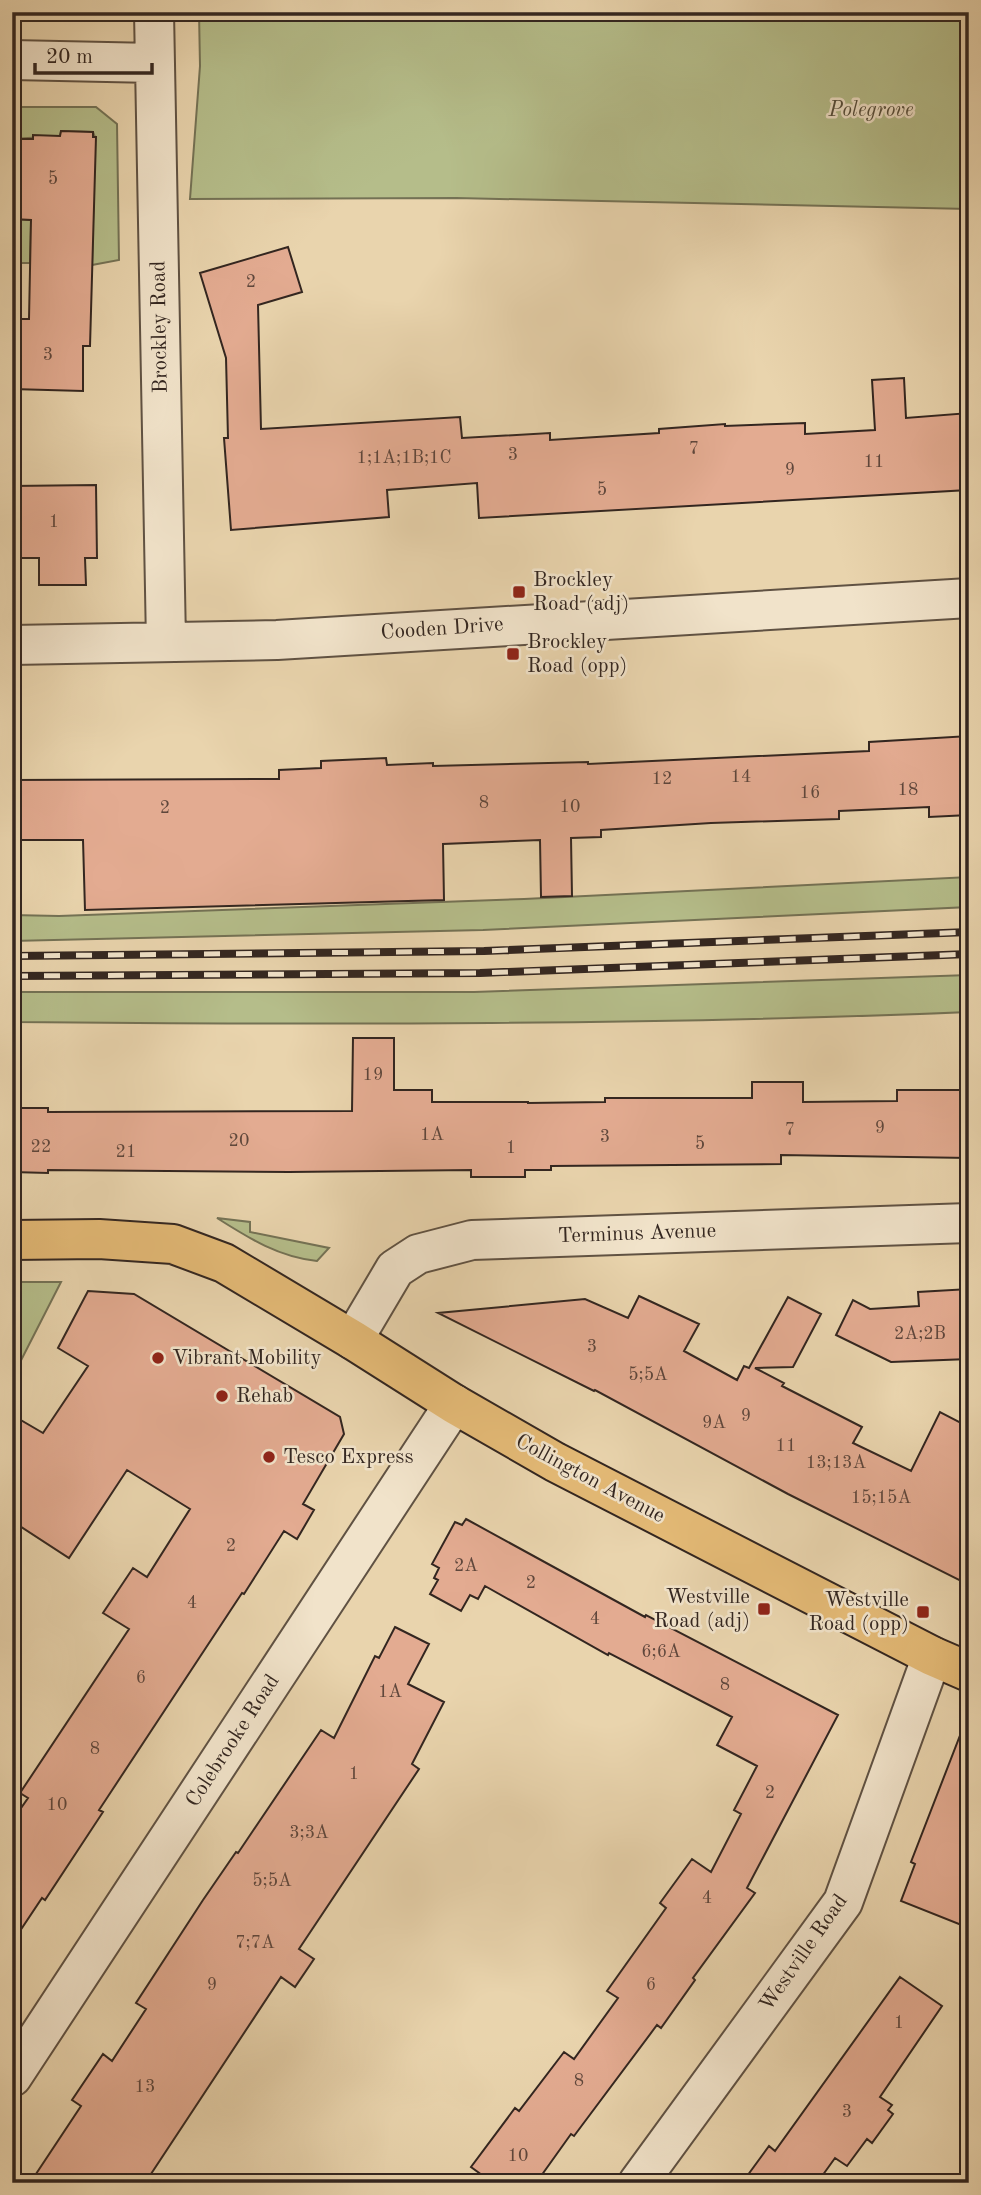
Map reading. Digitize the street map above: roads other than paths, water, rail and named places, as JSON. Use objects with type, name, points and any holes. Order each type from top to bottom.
[{"type":"main road","name":"Collington Avenue","points":[[12,1240],[99,1239],[173,1244],[224,1263],[454,1404],[555,1462],[932,1656],[969,1672]]},
{"type":"street","name":"Brockley Road","points":[[154,12],[166,642]]},
{"type":"street","points":[[12,60],[154,62]]},
{"type":"street","name":"Cooden Drive","points":[[12,645],[277,640],[969,598]]},
{"type":"street","name":"Terminus Avenue","points":[[353,1340],[395,1269],[418,1254],[472,1240],[969,1223]]},
{"type":"street","name":"Colebrooke Road","points":[[12,2077],[454,1404]]},
{"type":"street","name":"Westville Road","points":[[638,2183],[843,1902],[932,1656]]},
{"type":"railway","points":[[12,956],[484,951],[969,932]]},
{"type":"railway","points":[[12,976],[480,973],[969,954]]},
{"type":"place","name":"Brockley Road (adj)","points":[[519,592]]},
{"type":"place","name":"Brockley Road (opp)","points":[[513,654]]},
{"type":"place","name":"Vibrant Mobility","points":[[158,1358]]},
{"type":"place","name":"Rehab","points":[[222,1396]]},
{"type":"place","name":"Tesco Express","points":[[269,1457]]},
{"type":"place","name":"Westville Road (adj)","points":[[764,1609]]},
{"type":"place","name":"Westville Road (opp)","points":[[923,1612]]},
{"type":"park label","name":"Polegrove","points":[[871,110]]}]
